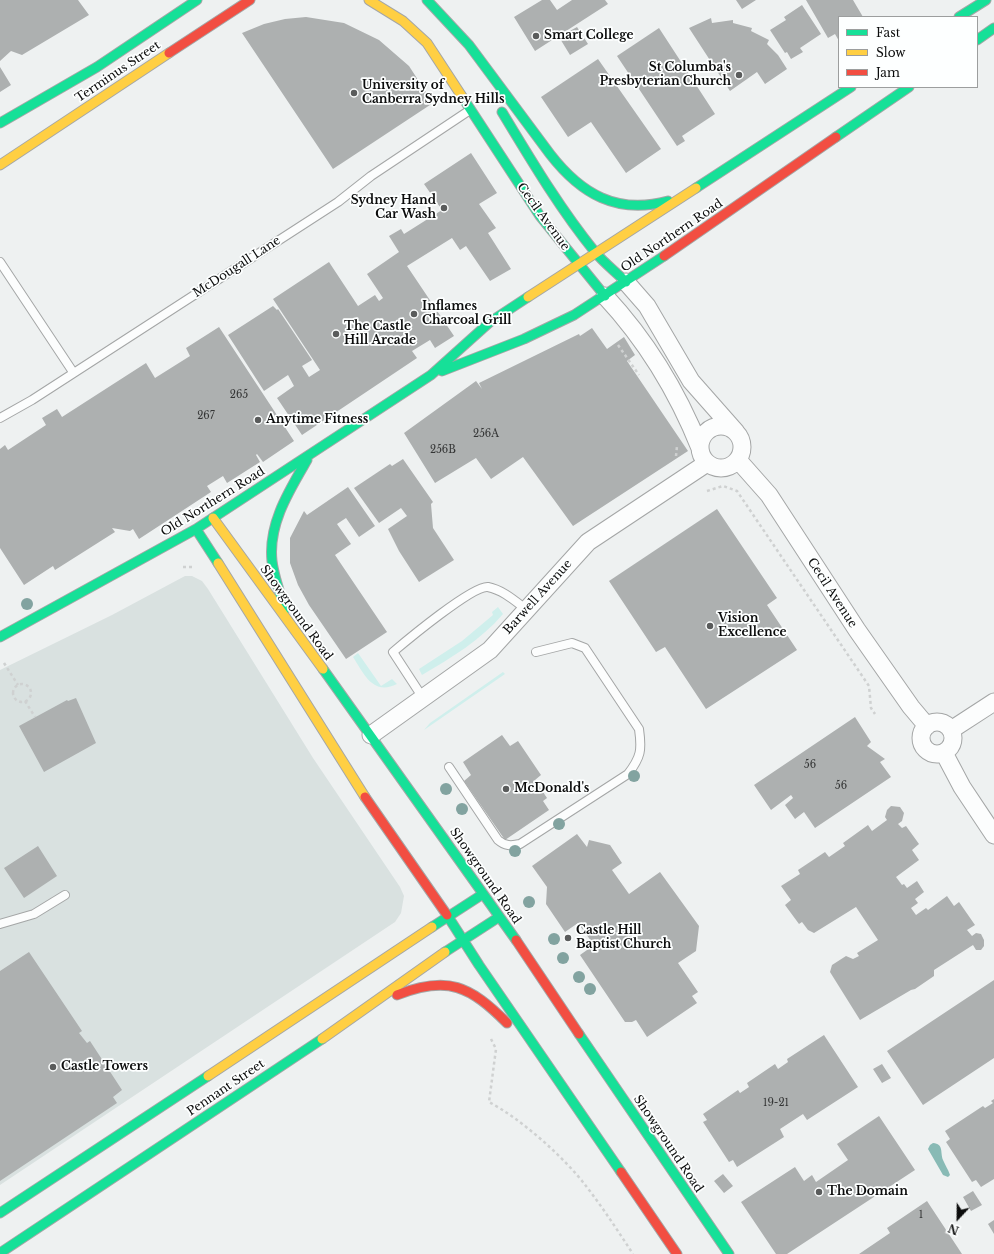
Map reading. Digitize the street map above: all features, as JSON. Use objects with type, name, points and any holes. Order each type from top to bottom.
[{"type":"main road","name":"Terminus Street","points":[[0,123],[97,67],[197,0]]},
{"type":"main road","name":"Terminus Street","points":[[0,165],[250,0]]},
{"type":"main road","name":"Cecil Avenue","points":[[369,0],[403,21],[427,43],[540,216],[605,296]]},
{"type":"main road","name":"Cecil Avenue","points":[[428,0],[456,28],[567,174],[588,191],[611,202],[640,207],[660,204],[687,193]]},
{"type":"main road","points":[[961,16],[986,0]]},
{"type":"main road","points":[[978,39],[994,28]]},
{"type":"main road","name":"Cecil Avenue","points":[[483,65],[496,97],[539,173],[596,253],[626,282]]},
{"type":"main road","name":"Old Northern Road","points":[[0,636],[196,529],[310,456],[432,375],[490,322],[849,88]]},
{"type":"main road","name":"Old Northern Road","points":[[432,375],[558,324],[605,296],[909,88]]},
{"type":"main road","points":[[291,626],[274,574],[272,560],[272,537],[280,510],[310,456]]},
{"type":"main road","name":"Showground Road","points":[[212,518],[371,735],[499,917],[729,1254]]},
{"type":"main road","points":[[196,529],[269,642],[354,782],[449,917],[479,965],[677,1254]]},
{"type":"main road","name":"Pennant Street","points":[[0,1213],[482,894]]},
{"type":"main road","name":"Pennant Street","points":[[0,1252],[351,1020],[463,939],[499,917]]},
{"type":"main road","points":[[351,1020],[382,1001],[418,986],[443,984],[462,987],[478,995],[487,1003],[557,1077]]},
{"type":"street","name":"Cecil Avenue","points":[[626,282],[647,306],[691,381],[736,432]]},
{"type":"street","name":"Cecil Avenue","points":[[605,296],[626,319],[666,379],[685,412],[704,455]]},
{"type":"street","points":[[724,426],[736,432],[742,449],[738,460],[732,464],[720,468],[704,455],[704,434],[710,430],[724,426]]},
{"type":"street","name":"Barwell Avenue","points":[[371,735],[490,650],[588,542],[704,455]]},
{"type":"street","name":"Cecil Avenue","points":[[738,460],[769,495],[857,630],[911,708],[926,726]]},
{"type":"street","points":[[952,730],[994,702]]},
{"type":"street","points":[[935,722],[940,722],[952,730],[953,741],[948,750],[944,753],[934,754],[925,749],[922,744],[921,734],[926,726],[935,722]]},
{"type":"street","points":[[944,753],[962,786],[994,835]]},
{"type":"lane","name":"McDougall Lane","points":[[0,418],[32,400],[73,372],[338,202],[371,176],[470,110]]},
{"type":"lane","points":[[0,262],[73,372]]},
{"type":"lane","points":[[423,698],[393,652],[416,633],[473,592],[486,587],[501,591],[527,610]]},
{"type":"lane","points":[[449,768],[498,840],[512,846],[520,844],[628,774],[639,760],[641,745],[638,729],[586,648],[572,643],[536,652]]},
{"type":"lane","points":[[0,924],[34,914],[65,895]]},
{"type":"path","points":[[617,344],[643,382]]},
{"type":"path","points":[[676,456],[677,444]]},
{"type":"path","points":[[708,491],[723,486],[737,491],[868,686],[871,708],[875,714]]},
{"type":"path","points":[[4,663],[18,685]]},
{"type":"path","points":[[18,685],[24,685],[30,691],[30,697],[26,701],[18,701],[14,697],[14,689],[18,685]]},
{"type":"path","points":[[26,701],[35,717]]},
{"type":"path","points":[[496,1049],[489,1102],[501,1108],[537,1137],[586,1185],[633,1254]]},
{"type":"shaded area","points":[[185,576],[192,576],[202,581],[208,589],[313,758],[400,887],[404,896],[401,913],[395,922],[0,1185],[0,670],[112,615]]},
{"type":"shaded area","points":[[498,607],[503,614],[485,632],[455,655],[422,675],[419,669],[462,641],[493,615],[492,612]]},
{"type":"shaded area","points":[[358,653],[381,686],[392,679],[397,684],[389,687],[382,687],[375,685],[365,676],[353,657]]},
{"type":"shaded area","points":[[503,672],[505,674],[424,730],[430,723]]},
{"type":"shaded area","points":[[933,1143],[939,1145],[941,1149],[943,1160],[950,1175],[948,1177],[943,1175],[928,1149]]},
{"type":"building","points":[[0,0],[78,0],[89,15],[22,55],[11,51],[0,61]]},
{"type":"building","points":[[542,0],[550,0],[557,10],[572,0],[605,0],[608,4],[535,51],[514,17]]},
{"type":"building","points":[[736,0],[756,0],[742,9]]},
{"type":"building","points":[[806,0],[853,0],[862,16],[838,16],[838,39],[835,34],[828,38]]},
{"type":"building","points":[[802,5],[821,34],[800,48],[803,52],[791,59],[787,52],[785,53],[770,30],[786,20],[784,17]]},
{"type":"building","name":"University of Canberra Sydney Hills","points":[[306,17],[344,23],[379,40],[409,66],[433,103],[333,169],[242,33],[264,24],[285,19]]},
{"type":"building","points":[[711,18],[712,23],[733,20],[733,23],[752,28],[751,31],[769,40],[767,44],[778,55],[787,69],[765,84],[757,72],[730,91],[689,28]]},
{"type":"building","points":[[577,27],[588,44],[570,55],[559,37]]},
{"type":"building","points":[[659,28],[715,114],[682,136],[685,141],[677,146],[617,56]]},
{"type":"building","points":[[598,59],[661,149],[626,173],[591,122],[568,137],[541,97]]},
{"type":"building","points":[[0,67],[11,85],[0,92]]},
{"type":"building","points":[[471,153],[497,193],[479,204],[496,228],[488,233],[511,269],[490,281],[466,246],[460,250],[452,238],[407,266],[454,336],[435,348],[430,340],[412,351],[417,358],[302,435],[277,398],[294,386],[288,375],[264,391],[228,335],[273,306],[277,310],[278,309],[312,360],[302,366],[309,377],[320,370],[273,299],[329,262],[358,306],[375,295],[379,301],[383,298],[367,274],[399,252],[389,236],[401,229],[404,234],[442,210],[424,184]]},
{"type":"building","points":[[219,327],[294,441],[263,462],[257,454],[256,455],[260,462],[227,483],[223,476],[207,486],[211,492],[139,539],[133,529],[130,531],[112,528],[115,532],[55,570],[53,566],[24,585],[0,548],[0,449],[5,445],[8,450],[46,425],[42,418],[57,409],[62,417],[146,363],[155,378],[190,356],[186,348]]},
{"type":"building","points":[[592,328],[607,349],[624,337],[635,355],[627,361],[688,451],[573,526],[523,457],[491,479],[476,458],[435,483],[404,433],[476,381],[482,389],[479,383],[579,334],[580,336]]},
{"type":"building","points":[[403,459],[433,502],[431,504],[433,528],[454,560],[419,582],[399,551],[388,529],[407,516],[401,508],[379,523],[354,488],[390,464],[392,466]]},
{"type":"building","points":[[348,487],[375,526],[359,537],[346,518],[337,524],[351,544],[335,555],[387,632],[346,659],[309,605],[298,585],[290,563],[290,538],[304,511],[307,515]]},
{"type":"building","name":"Vision Excellence","points":[[717,509],[777,598],[767,605],[797,650],[706,709],[665,647],[656,652],[609,581]]},
{"type":"building","points":[[76,698],[96,743],[44,772],[19,726],[67,700]]},
{"type":"building","points":[[855,717],[871,742],[867,746],[885,759],[880,762],[891,777],[815,828],[804,812],[795,819],[785,805],[793,798],[791,795],[771,810],[754,785]]},
{"type":"building","name":"McDonald's","points":[[502,735],[510,746],[518,741],[541,775],[535,780],[547,798],[543,801],[549,810],[505,840],[464,781],[471,775],[463,762]]},
{"type":"building","points":[[891,806],[900,807],[904,813],[902,821],[898,824],[902,828],[906,826],[919,844],[912,850],[919,860],[896,877],[902,885],[904,884],[907,888],[917,881],[924,892],[915,899],[918,903],[911,908],[916,915],[926,908],[928,910],[947,896],[954,906],[959,902],[975,925],[967,930],[972,936],[976,933],[981,934],[984,940],[984,946],[981,950],[976,950],[973,945],[934,970],[934,976],[915,989],[860,1020],[830,972],[832,965],[846,956],[853,959],[859,956],[857,953],[878,940],[856,907],[814,933],[808,930],[802,922],[799,924],[785,905],[791,900],[781,886],[800,874],[798,870],[825,852],[829,857],[845,846],[843,843],[868,825],[872,831],[887,820],[885,817],[887,810]]},
{"type":"building","points":[[577,834],[587,847],[589,840],[610,845],[622,863],[612,870],[629,894],[660,872],[699,926],[696,951],[678,963],[698,992],[692,996],[697,1003],[647,1037],[636,1020],[632,1022],[625,1022],[580,955],[594,945],[578,923],[565,932],[546,904],[547,887],[532,866]]},
{"type":"building","points":[[38,846],[57,876],[24,898],[4,868]]},
{"type":"building","name":"Castle Towers","points":[[29,952],[82,1031],[79,1033],[87,1043],[90,1041],[122,1090],[113,1097],[117,1103],[0,1181],[0,971]]},
{"type":"building","points":[[994,980],[994,1058],[923,1105],[887,1051]]},
{"type":"building","points":[[824,1035],[858,1087],[807,1120],[803,1114],[780,1129],[784,1137],[737,1167],[733,1160],[729,1162],[703,1122],[707,1120],[703,1114],[738,1090],[740,1093],[749,1087],[747,1083],[775,1064],[778,1069],[788,1062],[787,1059]]},
{"type":"building","points":[[882,1064],[891,1078],[882,1083],[873,1069]]},
{"type":"building","points":[[994,1099],[994,1179],[981,1187],[976,1180],[972,1182],[946,1142],[950,1139],[945,1131],[983,1106],[985,1108],[993,1103],[991,1101]]},
{"type":"building","name":"The Domain","points":[[879,1116],[915,1170],[787,1254],[776,1254],[741,1202],[795,1167],[804,1181],[812,1175],[816,1182],[848,1160],[837,1144]]},
{"type":"building","points":[[723,1174],[733,1186],[724,1193],[714,1181]]},
{"type":"building","points":[[973,1191],[982,1205],[971,1211],[963,1197]]},
{"type":"building","points":[[927,1201],[962,1254],[859,1254],[890,1233],[887,1228]]},
{"type":"building","points":[[994,1220],[994,1234],[988,1224]]},
{"type":"traffic: fast","points":[[0,123],[97,67],[197,0]]},
{"type":"traffic: fast","points":[[427,0],[469,45],[550,154],[574,180],[602,198],[616,203],[650,205],[668,201]]},
{"type":"traffic: fast","points":[[961,16],[986,0]]},
{"type":"traffic: fast","points":[[978,39],[994,28]]},
{"type":"traffic: fast","points":[[696,188],[849,88]]},
{"type":"traffic: fast","points":[[836,137],[908,88]]},
{"type":"traffic: fast","points":[[463,98],[540,216],[605,296]]},
{"type":"traffic: fast","points":[[502,112],[546,184],[582,236],[606,264],[626,282]]},
{"type":"traffic: fast","points":[[442,371],[524,339],[574,315],[664,256]]},
{"type":"traffic: fast","points":[[218,563],[196,529],[431,375],[490,322],[528,297]]},
{"type":"traffic: fast","points":[[285,609],[277,585],[272,561],[273,534],[281,508],[307,460]]},
{"type":"traffic: fast","points":[[0,637],[196,529]]},
{"type":"traffic: fast","points":[[323,669],[516,940]]},
{"type":"traffic: fast","points":[[432,927],[483,894]]},
{"type":"traffic: fast","points":[[447,915],[479,965],[621,1172]]},
{"type":"traffic: fast","points":[[445,952],[499,917]]},
{"type":"traffic: fast","points":[[579,1034],[729,1254]]},
{"type":"traffic: fast","points":[[0,1253],[322,1039]]},
{"type":"traffic: fast","points":[[0,1213],[208,1076]]},
{"type":"traffic: slow","points":[[369,0],[403,21],[427,43],[463,98]]},
{"type":"traffic: slow","points":[[0,165],[169,53]]},
{"type":"traffic: slow","points":[[528,297],[696,188]]},
{"type":"traffic: slow","points":[[213,518],[323,669]]},
{"type":"traffic: slow","points":[[218,563],[365,797]]},
{"type":"traffic: slow","points":[[208,1076],[432,927]]},
{"type":"traffic: slow","points":[[322,1039],[445,952]]},
{"type":"traffic: jam","points":[[169,53],[250,0]]},
{"type":"traffic: jam","points":[[664,256],[836,137]]},
{"type":"traffic: jam","points":[[365,797],[447,915]]},
{"type":"traffic: jam","points":[[516,940],[579,1034]]},
{"type":"traffic: jam","points":[[397,995],[430,986],[444,985],[457,988],[481,1000],[507,1023]]},
{"type":"traffic: jam","points":[[621,1172],[677,1254]]},
{"type":"place","name":"Smart College","points":[[536,36]]},
{"type":"place","name":"St Columba's Presbyterian Church","points":[[739,75]]},
{"type":"place","name":"University of Canberra Sydney Hills","points":[[354,93]]},
{"type":"place","name":"Sydney Hand Car Wash","points":[[444,208]]},
{"type":"place","name":"Inflames Charcoal Grill","points":[[414,314]]},
{"type":"place","name":"The Castle Hill Arcade","points":[[336,334]]},
{"type":"place","name":"Anytime Fitness","points":[[258,420]]},
{"type":"place","name":"Vision Excellence","points":[[710,626]]},
{"type":"place","name":"McDonald's","points":[[506,789]]},
{"type":"place","name":"Castle Hill Baptist Church","points":[[568,938]]},
{"type":"place","name":"Castle Towers","points":[[53,1067]]},
{"type":"place","name":"The Domain","points":[[819,1192]]}]
